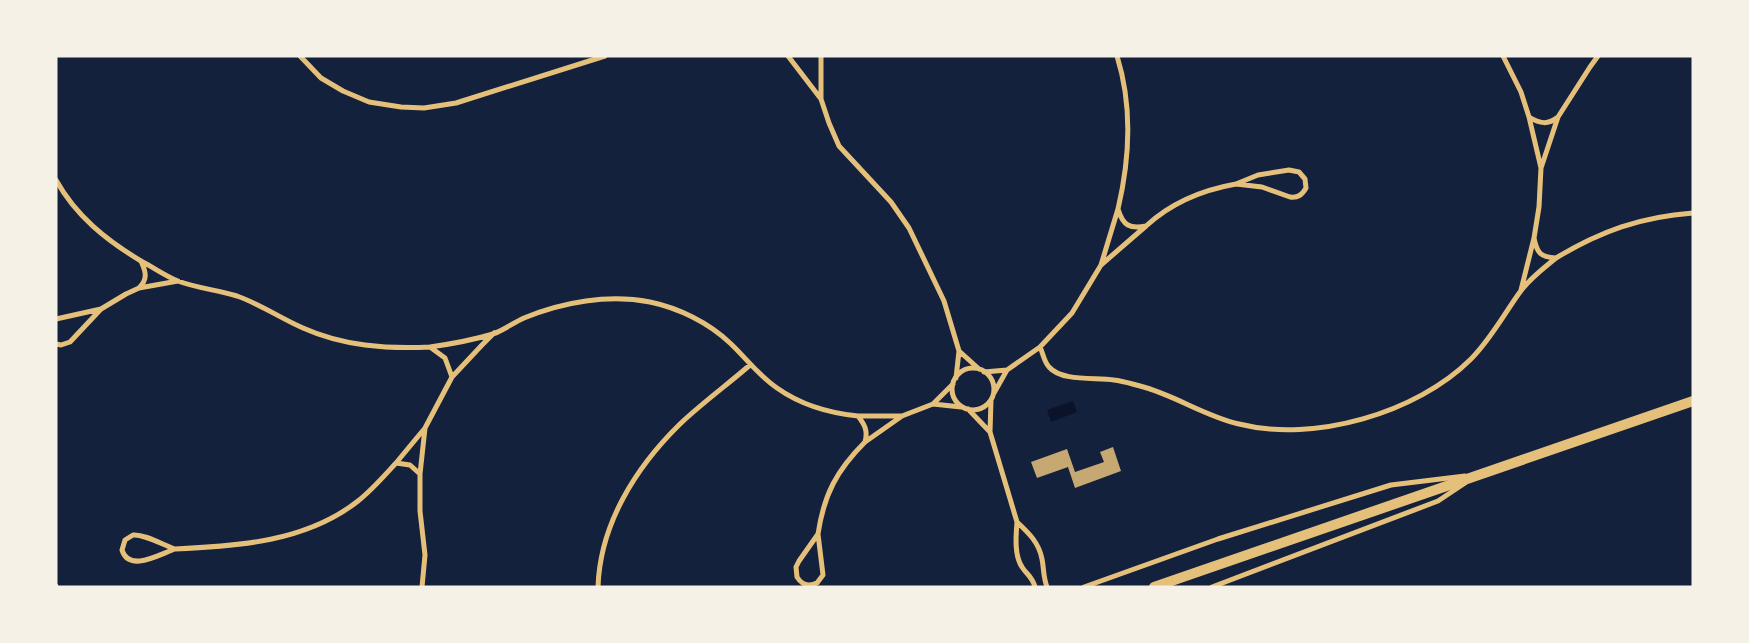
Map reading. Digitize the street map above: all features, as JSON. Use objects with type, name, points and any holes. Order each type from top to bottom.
[{"type":"main road","points":[[1154,587],[1693,401]]},
{"type":"street","points":[[300,56],[321,78],[369,102],[401,107],[424,108],[456,103],[605,56]]},
{"type":"street","points":[[788,56],[822,100]]},
{"type":"street","points":[[821,56],[822,100],[829,123],[840,146],[891,202],[909,228],[944,301],[959,352],[953,394],[955,399],[990,432]]},
{"type":"street","points":[[933,404],[973,410],[983,407],[992,398],[1007,370],[1040,346],[1072,313],[1101,265],[1118,209],[1126,174],[1129,136],[1127,104],[1117,56]]},
{"type":"street","points":[[1503,56],[1521,92],[1541,168]]},
{"type":"street","points":[[1521,290],[1534,238],[1539,207],[1541,168],[1558,118],[1598,56]]},
{"type":"street","points":[[1529,117],[1541,123],[1549,123],[1558,118]]},
{"type":"street","points":[[1101,265],[1157,216],[1194,195],[1236,184],[1258,175],[1294,170],[1303,175],[1306,184],[1303,193],[1295,198],[1262,187],[1236,184]]},
{"type":"street","points":[[56,180],[71,204],[92,227],[141,261],[178,281],[238,296],[261,306],[301,328],[332,338],[355,344],[398,348],[448,344],[494,333],[523,319],[566,304],[602,299],[638,301],[664,306],[702,323],[731,344],[750,365],[777,388],[805,404],[834,414],[902,416]]},
{"type":"street","points":[[1118,209],[1125,223],[1132,227],[1146,226]]},
{"type":"street","points":[[1040,346],[1045,362],[1050,368],[1063,376],[1114,380],[1151,389],[1171,396],[1199,411],[1240,425],[1294,430],[1324,428],[1372,416],[1400,406],[1438,385],[1460,368],[1481,347],[1507,313],[1521,290],[1556,258],[1591,239],[1638,221],[1655,217],[1693,213]]},
{"type":"street","points":[[1534,238],[1539,252],[1544,257],[1556,258]]},
{"type":"street","points":[[139,288],[146,278],[141,261]]},
{"type":"street","points":[[56,319],[101,309],[139,288],[178,281]]},
{"type":"street","points":[[56,344],[61,345],[70,342],[101,309]]},
{"type":"street","points":[[175,549],[138,535],[133,535],[125,540],[122,550],[127,558],[135,562],[175,549],[251,544],[272,540],[306,529],[344,511],[358,501],[396,463],[425,428],[452,377],[494,333]]},
{"type":"street","points":[[430,346],[444,358],[452,377]]},
{"type":"street","points":[[959,352],[992,380],[994,384],[990,432],[1017,522],[1017,549],[1021,566],[1032,577],[1035,587]]},
{"type":"street","points":[[598,587],[600,566],[609,530],[626,494],[639,473],[651,456],[681,423],[750,365]]},
{"type":"street","points":[[818,534],[796,567],[796,577],[803,584],[817,583],[823,575],[818,534],[822,511],[832,483],[850,458],[865,442],[902,416],[933,404],[955,381],[959,374],[968,369],[982,371],[1007,370]]},
{"type":"street","points":[[858,416],[867,430],[865,442]]},
{"type":"street","points":[[422,587],[425,554],[420,511],[420,474],[425,428]]},
{"type":"street","points":[[396,463],[410,465],[420,474]]},
{"type":"street","points":[[1084,587],[1218,539],[1390,485],[1480,474]]},
{"type":"street","points":[[1212,587],[1438,501],[1480,474]]},
{"type":"street","points":[[1017,522],[1031,534],[1038,544],[1042,558],[1042,574],[1047,587]]},
{"type":"street","points":[[1032,577],[1042,574]]},
{"type":"water","points":[[1073,401],[1077,412],[1051,422],[1047,410]]},
{"type":"building","points":[[1113,447],[1121,471],[1075,488],[1068,467],[1037,478],[1031,462],[1067,449],[1075,472],[1104,462],[1100,452]]}]
